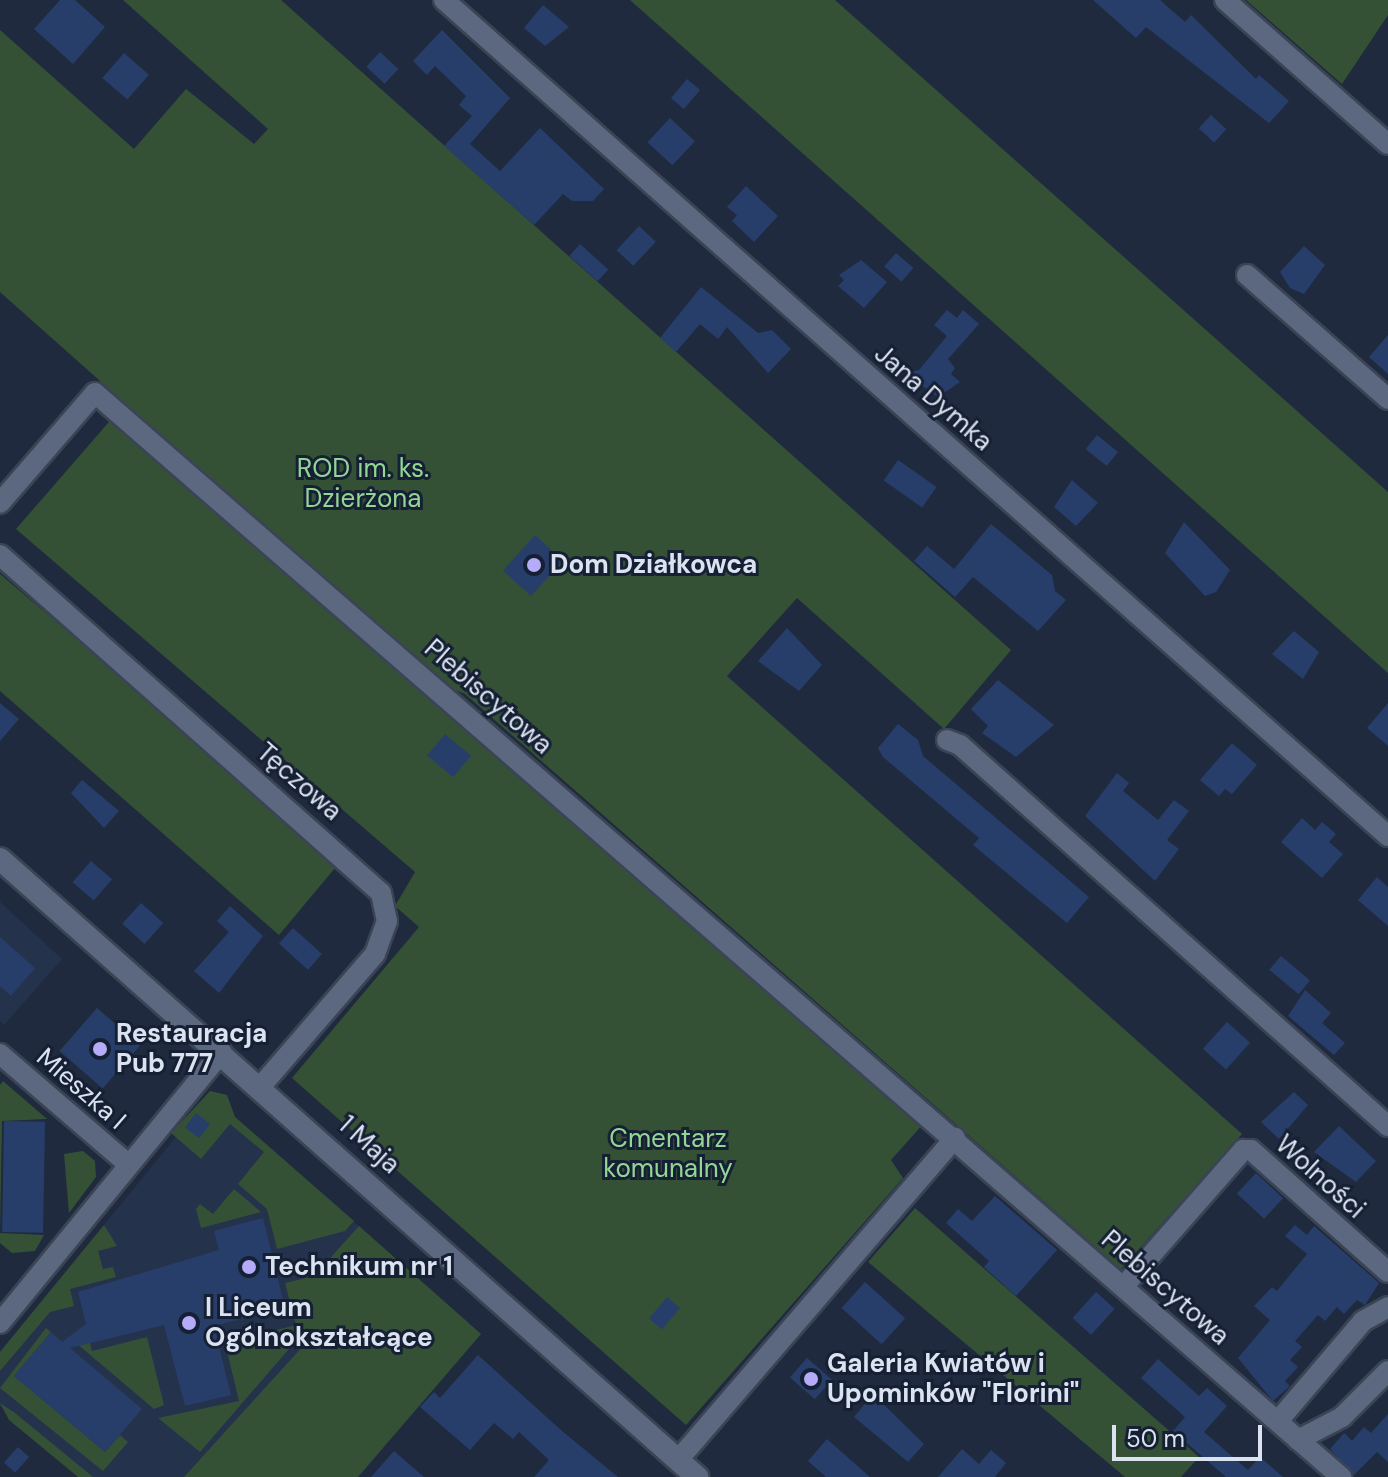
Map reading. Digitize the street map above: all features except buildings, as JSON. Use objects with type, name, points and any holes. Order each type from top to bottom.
[{"type":"street","name":"Jana Dymka","points":[[444,0],[1388,836]]},
{"type":"street","points":[[1225,0],[1388,144]]},
{"type":"street","points":[[1247,275],[1388,399]]},
{"type":"street","name":"Plebiscytowa","points":[[0,503],[95,393],[955,1138],[1341,1477]]},
{"type":"street","name":"Tęczowa","points":[[0,555],[381,893],[387,921],[375,954],[261,1086]]},
{"type":"street","points":[[947,740],[960,745],[1388,1126]]},
{"type":"street","name":"1 Maja","points":[[0,859],[261,1086],[697,1477]]},
{"type":"street","points":[[0,1323],[222,1052]]},
{"type":"street","name":"Mieszka I","points":[[0,1054],[128,1164]]},
{"type":"street","points":[[678,1460],[955,1138]]},
{"type":"street","name":"Wolności","points":[[1124,1286],[1243,1150],[1251,1150],[1388,1272]]},
{"type":"street","points":[[1278,1421],[1363,1321],[1388,1307]]},
{"type":"street","points":[[1298,1440],[1342,1417],[1388,1371]]},
{"type":"shaded area","points":[[0,902],[62,959],[4,1025],[0,1021]]},
{"type":"shaded area","points":[[235,1117],[481,1334],[358,1477],[78,1477],[0,1406],[0,1352],[176,1137],[201,1159]]},
{"type":"green space","name":"ROD im. ks. Dzierżona","points":[[123,0],[281,0],[1011,650],[944,729],[797,598],[727,676],[1242,1134],[1121,1269],[465,694],[442,685],[0,292],[0,30],[134,149],[186,89],[254,144],[268,129]]},
{"type":"green space","points":[[630,0],[835,0],[1388,492],[1388,673]]},
{"type":"green space","points":[[1246,0],[1388,0],[1388,15],[1342,84]]},
{"type":"green space","name":"Cmentarz komunalny","points":[[115,415],[924,1123],[891,1160],[903,1178],[686,1425],[292,1078],[419,927],[395,906],[415,872],[16,529]]},
{"type":"green space","points":[[0,574],[340,862],[279,935],[0,691]]},
{"type":"green space","points":[[3,1081],[47,1119],[2,1121],[0,1233],[0,1085]]},
{"type":"green space","points":[[210,1091],[227,1095],[235,1117],[354,1221],[345,1231],[277,1249],[267,1209],[238,1184],[264,1152],[230,1124],[201,1159],[171,1133]]},
{"type":"green space","points":[[83,1151],[95,1161],[96,1177],[69,1213],[64,1154]]},
{"type":"green space","points":[[234,1189],[261,1212],[201,1228],[196,1209],[200,1204],[213,1214]]},
{"type":"green space","points":[[915,1208],[1199,1457],[1181,1477],[1125,1477],[868,1262]]},
{"type":"green space","points":[[104,1225],[117,1246],[98,1251],[103,1269],[113,1267],[116,1277],[70,1289],[74,1306],[50,1312],[0,1371],[0,1352]]},
{"type":"green space","points":[[359,1226],[481,1334],[358,1477],[184,1477],[314,1334],[307,1328],[200,1452],[158,1418],[239,1401],[225,1343],[296,1325],[285,1283],[314,1276]]},
{"type":"green space","points":[[0,1233],[44,1235],[35,1251],[12,1253],[0,1243]]},
{"type":"green space","points":[[46,1328],[51,1332],[14,1376],[105,1452],[120,1435],[128,1442],[103,1471],[0,1388]]},
{"type":"green space","points":[[88,1335],[92,1351],[147,1337],[164,1405],[154,1409],[76,1343]]},
{"type":"green space","points":[[0,1403],[93,1477],[78,1477],[9,1420]]},
{"type":"place","name":"Dom Działkowca","points":[[534,565]]},
{"type":"place","name":"Restauracja Pub 777","points":[[100,1049]]},
{"type":"place","name":"Technikum nr 1","points":[[249,1267]]},
{"type":"place","name":"I Liceum Ogólnokształcące","points":[[189,1323]]},
{"type":"place","name":"Galeria Kwiatów i Upominków \"Florini\"","points":[[811,1379]]}]
